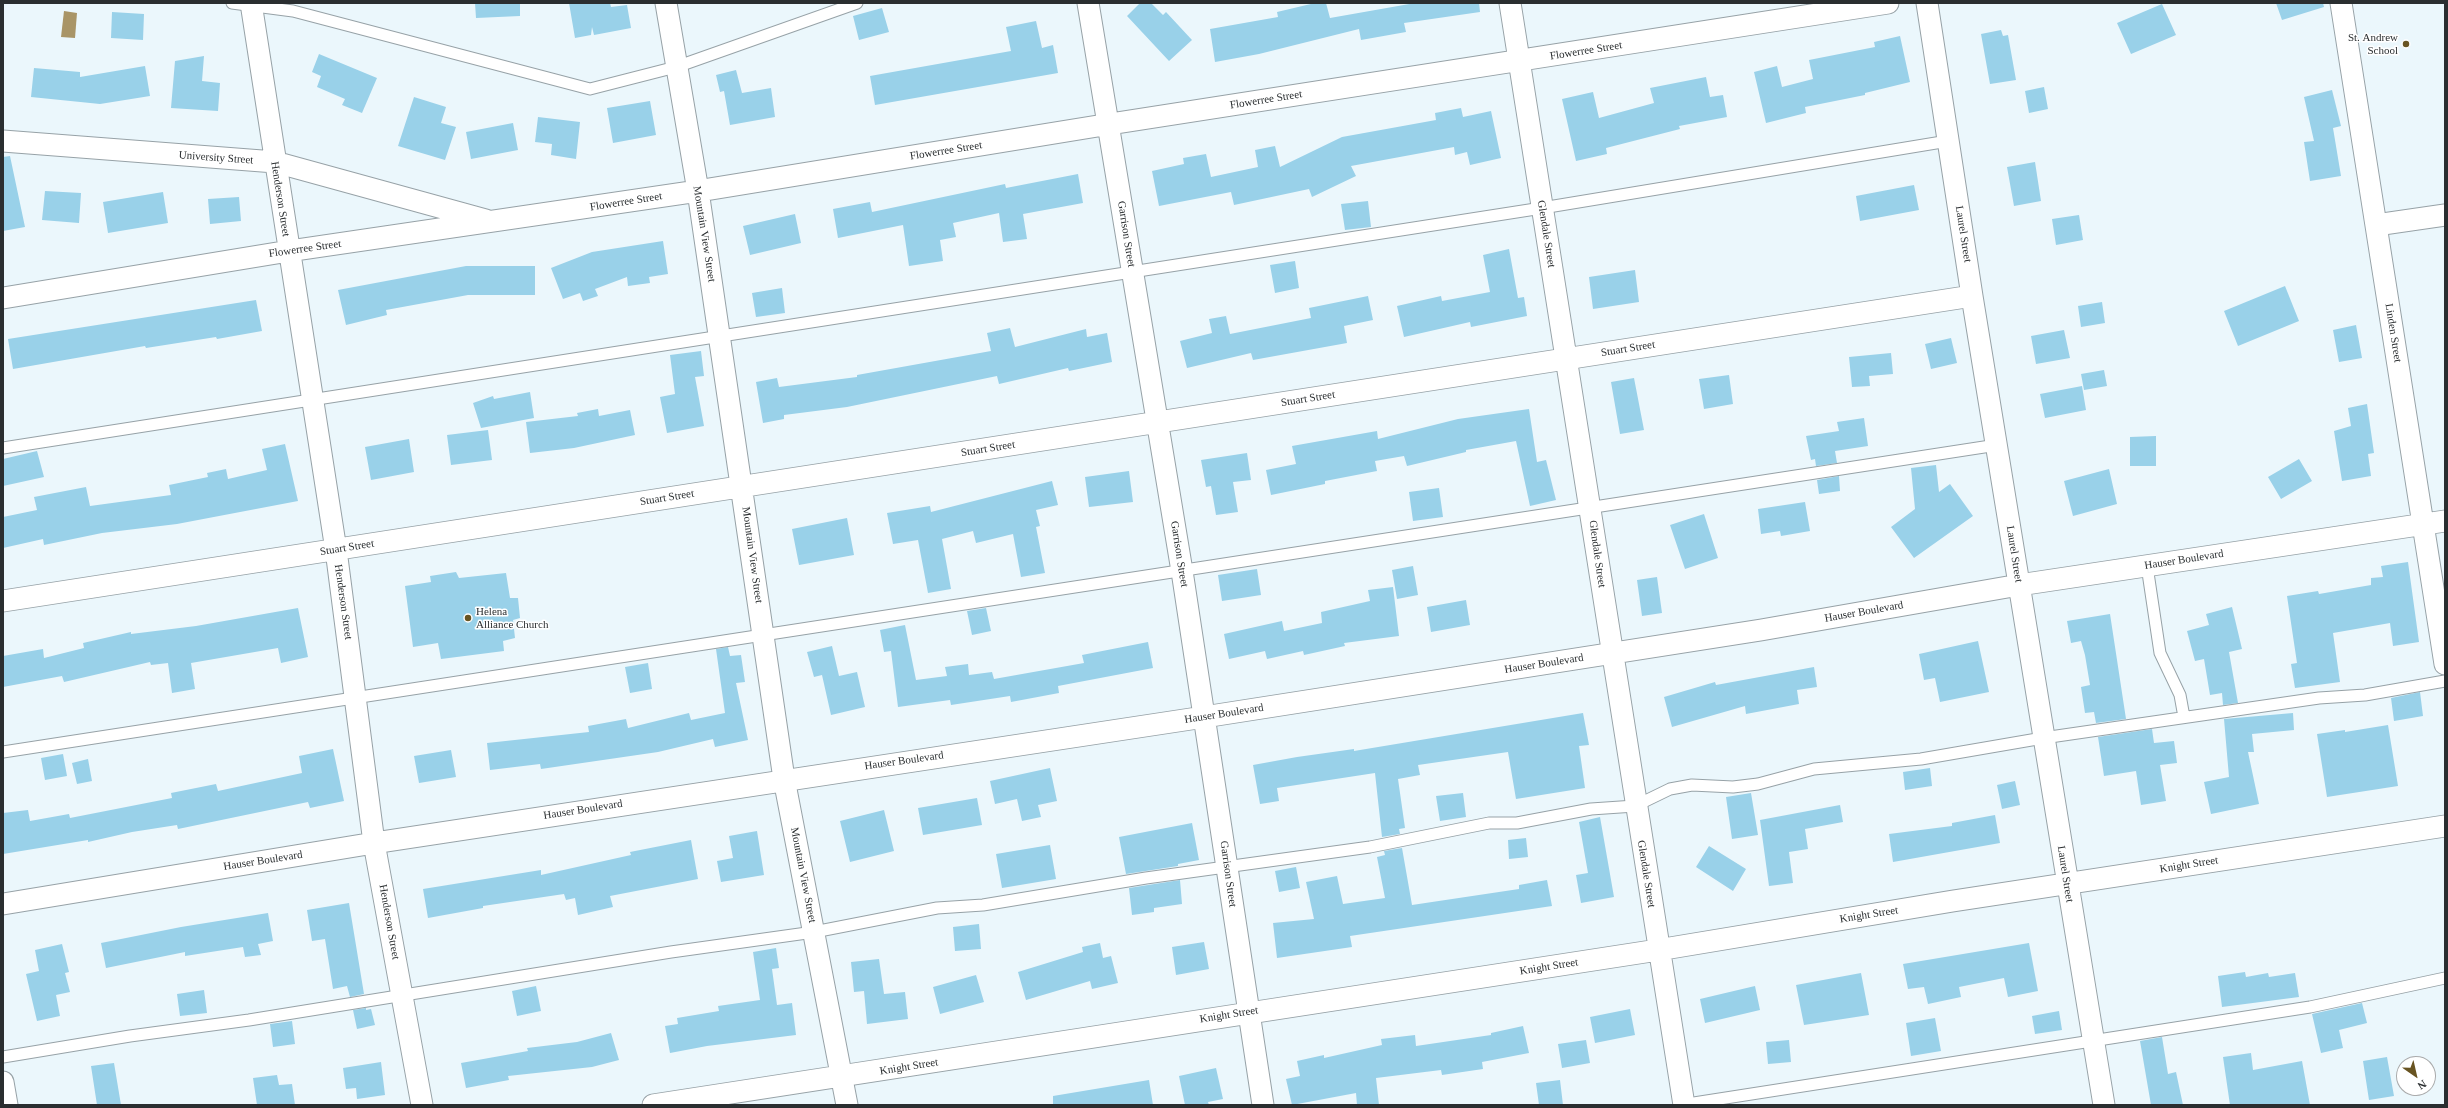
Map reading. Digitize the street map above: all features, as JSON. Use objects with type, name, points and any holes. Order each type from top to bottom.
[{"type":"street","name":"Henderson Street","points":[[244,3],[275,162],[336,550],[374,843],[422,1105]]},
{"type":"street","name":"Mountain View Street","points":[[666,3],[698,191],[720,335],[784,779],[847,1105]]},
{"type":"street","name":"Garrison Street","points":[[1088,3],[1110,124],[1132,272],[1182,571],[1227,868],[1247,1012],[1263,1105]]},
{"type":"street","name":"Glendale Street","points":[[1510,3],[1590,508],[1611,654],[1684,1105]]},
{"type":"street","name":"Flowerree Street","points":[[3,298],[289,251],[698,191],[1110,124],[1519,62],[1888,3]]},
{"type":"street","name":"Laurel Street","points":[[1927,3],[1972,296],[2104,1105]]},
{"type":"street","name":"Linden Street","points":[[2341,3],[2445,664]]},
{"type":"street","name":"University Street","points":[[3,142],[275,162],[494,222]]},
{"type":"street","points":[[2376,225],[2445,216]]},
{"type":"street","name":"Stuart Street","points":[[3,601],[1972,296]]},
{"type":"street","name":"Hauser Boulevard","points":[[3,904],[374,843],[784,779],[1204,717],[1611,654],[2019,585],[2445,521]]},
{"type":"street","name":"Knight Street","points":[[653,1105],[842,1077],[1247,1012],[1658,950],[2067,884],[2445,826]]},
{"type":"street","points":[[3,1082],[7,1105]]},
{"type":"lane","points":[[244,3],[293,11],[590,88],[676,67],[857,3]]},
{"type":"lane","points":[[3,448],[1542,208],[1948,141]]},
{"type":"lane","points":[[3,752],[1997,445]]},
{"type":"lane","points":[[2147,566],[2160,654],[2180,695],[2184,717]]},
{"type":"lane","points":[[3,1057],[671,952],[814,932],[937,908],[983,905],[1146,878],[1370,847],[1489,823],[1517,823],[1591,809],[1635,806],[1670,789],[1692,785],[1733,787],[1758,784],[1814,769],[1921,759],[2043,738],[2184,717],[2319,698],[2366,695],[2445,681]]},
{"type":"lane","points":[[1680,1105],[2093,1042],[2310,1007],[2445,978]]},
{"type":"shaded area","points":[[64,11],[77,13],[75,38],[61,37]]},
{"type":"building","points":[[475,3],[520,3],[520,16],[476,18]]},
{"type":"building","points":[[569,3],[610,3],[611,7],[627,5],[631,28],[594,35],[592,27],[591,35],[575,38]]},
{"type":"building","points":[[1140,3],[1151,3],[1163,15],[1166,12],[1192,40],[1169,61],[1127,16]]},
{"type":"building","points":[[1315,3],[1326,3],[1330,18],[1415,3],[1479,3],[1480,12],[1404,23],[1406,32],[1361,40],[1359,29],[1259,54],[1215,62],[1210,29],[1278,17],[1277,12]]},
{"type":"building","points":[[2276,3],[2323,3],[2324,7],[2282,20]]},
{"type":"building","points":[[2162,4],[2176,35],[2131,54],[2117,23]]},
{"type":"building","points":[[882,8],[889,32],[859,40],[853,16]]},
{"type":"building","points":[[112,12],[144,14],[143,40],[111,38]]},
{"type":"building","points":[[1036,21],[1042,48],[1053,45],[1058,73],[875,105],[870,76],[1011,51],[1006,27]]},
{"type":"building","points":[[2001,30],[2003,36],[2008,35],[2016,80],[1990,84],[1981,34]]},
{"type":"building","points":[[1900,36],[1910,82],[1865,93],[1865,95],[1805,107],[1806,113],[1766,123],[1754,72],[1777,66],[1782,87],[1813,79],[1809,60],[1875,47],[1874,42]]},
{"type":"building","points":[[319,54],[377,78],[362,113],[342,105],[345,99],[317,87],[321,76],[312,72]]},
{"type":"building","points":[[204,56],[202,81],[220,83],[218,111],[171,108],[175,61]]},
{"type":"building","points":[[145,66],[150,96],[100,104],[31,97],[34,68],[80,72],[80,77]]},
{"type":"building","points":[[736,70],[742,93],[771,88],[775,117],[730,125],[724,91],[720,92],[716,75]]},
{"type":"building","points":[[1706,77],[1710,97],[1723,95],[1727,117],[1679,126],[1680,129],[1606,148],[1607,154],[1576,161],[1562,99],[1593,92],[1599,118],[1654,103],[1650,88]]},
{"type":"building","points":[[2044,87],[2048,109],[2029,113],[2025,91]]},
{"type":"building","points":[[2332,90],[2341,126],[2333,128],[2341,176],[2310,181],[2304,142],[2314,141],[2304,97]]},
{"type":"building","points":[[414,97],[446,107],[441,123],[456,127],[445,160],[398,146]]},
{"type":"building","points":[[650,101],[656,135],[613,143],[607,108]]},
{"type":"building","points":[[1461,108],[1463,117],[1491,111],[1501,158],[1470,165],[1467,152],[1455,155],[1454,147],[1351,166],[1356,176],[1312,197],[1309,189],[1234,205],[1231,192],[1159,206],[1152,171],[1184,164],[1183,158],[1206,154],[1211,177],[1258,167],[1255,150],[1275,146],[1280,167],[1342,137],[1436,120],[1435,113]]},
{"type":"building","points":[[538,117],[580,122],[576,159],[551,155],[552,144],[535,142]]},
{"type":"building","points":[[513,123],[518,150],[471,159],[466,132]]},
{"type":"building","points":[[10,156],[25,227],[3,231],[3,157]]},
{"type":"building","points":[[2035,162],[2041,201],[2014,206],[2007,167]]},
{"type":"building","points":[[1078,174],[1083,203],[1023,214],[1027,239],[1003,242],[999,213],[953,223],[956,237],[940,240],[943,261],[909,266],[903,225],[838,238],[833,209],[870,202],[872,212],[1005,184],[1006,188]]},
{"type":"building","points":[[1914,185],[1919,210],[1860,221],[1856,196]]},
{"type":"building","points":[[45,191],[81,193],[79,223],[42,220]]},
{"type":"building","points":[[163,192],[168,223],[108,233],[103,202]]},
{"type":"building","points":[[239,197],[241,221],[210,224],[208,199]]},
{"type":"building","points":[[1368,201],[1371,227],[1345,230],[1341,204]]},
{"type":"building","points":[[795,214],[801,243],[750,255],[743,226]]},
{"type":"building","points":[[2079,215],[2083,240],[2056,245],[2052,219]]},
{"type":"building","points":[[663,241],[668,274],[649,277],[650,283],[628,286],[627,277],[595,289],[598,296],[583,301],[580,293],[563,299],[551,268],[592,252]]},
{"type":"building","points":[[1509,249],[1518,298],[1524,297],[1527,316],[1471,327],[1470,322],[1404,337],[1397,306],[1441,296],[1442,301],[1490,292],[1483,255]]},
{"type":"building","points":[[1295,261],[1299,288],[1275,293],[1270,265]]},
{"type":"building","points":[[466,266],[535,266],[535,295],[468,295],[386,310],[387,315],[346,325],[338,290]]},
{"type":"building","points":[[1635,270],[1639,302],[1593,309],[1589,277]]},
{"type":"building","points":[[2285,286],[2299,321],[2238,346],[2224,311]]},
{"type":"building","points":[[782,288],[785,313],[756,317],[752,293]]},
{"type":"building","points":[[1368,296],[1373,320],[1344,326],[1347,343],[1253,360],[1251,353],[1187,368],[1180,341],[1212,333],[1209,319],[1226,316],[1230,334],[1311,318],[1309,308]]},
{"type":"building","points":[[256,300],[262,331],[217,339],[216,337],[146,348],[145,346],[13,369],[8,339]]},
{"type":"building","points":[[2102,302],[2105,323],[2081,327],[2078,306]]},
{"type":"building","points":[[2356,325],[2362,358],[2339,362],[2333,330]]},
{"type":"building","points":[[1010,328],[1015,347],[1086,329],[1087,337],[1107,333],[1112,362],[1069,371],[1068,368],[999,384],[997,376],[847,407],[784,415],[784,419],[763,423],[756,382],[777,378],[779,387],[857,377],[857,375],[991,351],[987,333]]},
{"type":"building","points":[[2064,330],[2070,358],[2036,364],[2031,336]]},
{"type":"building","points":[[1951,338],[1957,363],[1931,369],[1925,344]]},
{"type":"building","points":[[701,351],[704,376],[695,377],[704,426],[667,433],[660,397],[675,394],[670,355]]},
{"type":"building","points":[[1891,353],[1893,374],[1869,376],[1870,386],[1852,387],[1849,357]]},
{"type":"building","points":[[2104,370],[2107,386],[2084,390],[2081,374]]},
{"type":"building","points":[[1729,375],[1733,404],[1704,409],[1699,379]]},
{"type":"building","points":[[1634,378],[1644,430],[1620,434],[1611,382]]},
{"type":"building","points":[[2082,386],[2086,410],[2045,418],[2040,394]]},
{"type":"building","points":[[530,392],[534,418],[481,428],[473,403],[493,396],[494,399]]},
{"type":"building","points":[[2367,404],[2374,453],[2368,454],[2371,476],[2342,481],[2334,431],[2351,426],[2348,408]]},
{"type":"building","points":[[598,409],[599,416],[630,410],[635,435],[574,448],[530,453],[526,422],[578,416],[577,413]]},
{"type":"building","points":[[1529,409],[1537,462],[1546,460],[1556,500],[1530,506],[1516,441],[1466,450],[1466,452],[1407,466],[1404,456],[1375,461],[1377,471],[1325,481],[1325,484],[1271,495],[1266,470],[1296,464],[1292,446],[1377,431],[1378,439],[1458,419]]},
{"type":"building","points":[[1864,418],[1868,446],[1835,451],[1837,463],[1816,466],[1815,459],[1811,460],[1806,436],[1839,431],[1837,422]]},
{"type":"building","points":[[488,430],[492,460],[451,465],[447,435]]},
{"type":"building","points":[[2156,436],[2156,466],[2130,466],[2130,437]]},
{"type":"building","points":[[409,439],[414,472],[371,480],[365,447]]},
{"type":"building","points":[[285,444],[298,501],[177,524],[102,533],[44,545],[43,539],[3,548],[3,517],[37,510],[34,497],[86,487],[90,506],[171,495],[169,485],[208,477],[207,473],[226,469],[228,479],[267,470],[262,449]]},
{"type":"building","points":[[37,451],[44,477],[3,486],[3,459]]},
{"type":"building","points":[[1247,453],[1251,480],[1233,482],[1238,512],[1216,515],[1211,486],[1206,487],[1201,460]]},
{"type":"building","points":[[2299,459],[2312,481],[2281,499],[2268,477]]},
{"type":"building","points":[[1936,465],[1939,492],[1950,484],[1973,516],[1914,558],[1891,527],[1915,509],[1911,468]]},
{"type":"building","points":[[2109,469],[2117,504],[2073,516],[2064,481]]},
{"type":"building","points":[[1129,471],[1133,502],[1089,507],[1085,477]]},
{"type":"building","points":[[1839,476],[1840,491],[1819,494],[1817,480]]},
{"type":"building","points":[[1052,481],[1058,505],[1036,510],[1040,526],[1036,527],[1045,573],[1021,577],[1013,534],[976,543],[973,531],[942,539],[951,589],[928,593],[918,540],[893,544],[887,513],[930,506],[931,512]]},
{"type":"building","points":[[1439,488],[1443,517],[1413,521],[1409,492]]},
{"type":"building","points":[[1805,502],[1810,531],[1781,536],[1780,531],[1761,534],[1758,509]]},
{"type":"building","points":[[1704,514],[1718,558],[1685,569],[1670,525]]},
{"type":"building","points":[[847,518],[854,555],[799,565],[792,529]]},
{"type":"building","points":[[2408,562],[2419,642],[2393,646],[2390,623],[2333,633],[2340,682],[2295,688],[2291,664],[2297,663],[2287,596],[2318,591],[2319,594],[2371,585],[2371,578],[2383,577],[2381,566]]},
{"type":"building","points":[[1413,566],[1418,595],[1397,599],[1392,570]]},
{"type":"building","points":[[1257,569],[1261,595],[1222,601],[1218,575]]},
{"type":"building","points":[[456,572],[459,578],[506,573],[510,598],[518,598],[520,618],[513,620],[515,638],[503,641],[504,651],[441,659],[438,643],[413,647],[405,586],[431,582],[430,576]]},
{"type":"building","points":[[1657,577],[1662,613],[1642,616],[1637,580]]},
{"type":"building","points":[[1393,587],[1399,636],[1344,643],[1345,646],[1304,655],[1303,651],[1267,659],[1265,651],[1229,659],[1224,634],[1282,621],[1284,631],[1322,623],[1321,612],[1370,601],[1368,590]]},
{"type":"building","points":[[1466,600],[1470,625],[1431,632],[1427,607]]},
{"type":"building","points":[[2232,607],[2242,649],[2229,652],[2238,703],[2223,705],[2222,693],[2210,695],[2204,659],[2195,661],[2187,631],[2209,625],[2206,614]]},
{"type":"building","points":[[298,608],[308,657],[281,663],[278,648],[191,663],[195,689],[172,693],[168,663],[151,665],[150,662],[64,682],[62,676],[3,687],[3,656],[43,649],[44,658],[84,648],[83,643],[131,632],[131,634],[196,626]]},
{"type":"building","points":[[986,608],[991,631],[972,635],[967,611]]},
{"type":"building","points":[[2110,614],[2126,719],[2096,723],[2094,712],[2085,713],[2081,687],[2090,685],[2085,655],[2081,641],[2071,643],[2067,621]]},
{"type":"building","points":[[905,625],[916,680],[947,676],[945,667],[968,664],[969,675],[992,672],[994,679],[1084,663],[1082,655],[1148,642],[1153,668],[1058,686],[1059,693],[1011,702],[1010,696],[951,705],[950,700],[898,707],[891,651],[884,652],[880,630]]},
{"type":"building","points":[[1978,641],[1989,692],[1940,702],[1935,678],[1924,680],[1919,654]]},
{"type":"building","points":[[832,646],[839,676],[857,672],[865,707],[831,715],[822,675],[814,677],[807,652]]},
{"type":"building","points":[[728,647],[730,656],[741,655],[745,682],[736,683],[748,740],[715,747],[713,739],[658,752],[541,769],[540,764],[490,770],[487,743],[589,732],[588,726],[626,719],[628,728],[689,713],[691,720],[725,713],[716,649]]},
{"type":"building","points":[[648,663],[652,689],[630,693],[625,667]]},
{"type":"building","points":[[1814,667],[1817,687],[1797,690],[1799,704],[1746,714],[1745,706],[1672,727],[1664,697],[1715,682],[1716,685]]},
{"type":"building","points":[[2420,692],[2423,716],[2394,721],[2391,698]]},
{"type":"building","points":[[1583,713],[1589,745],[1579,746],[1585,788],[1516,799],[1508,752],[1418,765],[1420,775],[1398,779],[1405,828],[1399,829],[1400,834],[1382,837],[1375,773],[1277,788],[1279,801],[1260,804],[1253,765],[1354,749],[1354,751]]},
{"type":"building","points":[[2293,713],[2294,730],[2252,734],[2254,752],[2248,752],[2259,804],[2211,814],[2204,782],[2229,777],[2224,719]]},
{"type":"building","points":[[2388,725],[2398,786],[2327,797],[2317,734],[2345,730],[2345,732]]},
{"type":"building","points":[[2152,729],[2154,743],[2174,741],[2177,763],[2160,765],[2166,801],[2141,805],[2136,771],[2104,776],[2098,737]]},
{"type":"building","points":[[333,749],[344,801],[310,808],[308,802],[178,829],[177,825],[132,832],[88,842],[88,840],[3,854],[3,813],[28,810],[30,821],[69,814],[70,818],[172,798],[171,793],[216,784],[218,791],[302,773],[299,756]]},
{"type":"building","points":[[451,750],[456,777],[419,783],[414,756]]},
{"type":"building","points":[[63,754],[67,776],[45,780],[41,758]]},
{"type":"building","points":[[88,759],[92,781],[77,784],[72,763]]},
{"type":"building","points":[[1050,768],[1057,801],[1038,805],[1041,817],[1022,821],[1017,799],[995,804],[990,781]]},
{"type":"building","points":[[1930,768],[1932,786],[1905,790],[1903,772]]},
{"type":"building","points":[[2015,781],[2020,805],[2002,809],[1997,785]]},
{"type":"building","points":[[1463,793],[1466,817],[1440,821],[1436,796]]},
{"type":"building","points":[[1751,793],[1758,835],[1732,839],[1726,797]]},
{"type":"building","points":[[977,798],[982,825],[923,835],[918,808]]},
{"type":"building","points":[[1840,805],[1843,822],[1805,829],[1808,849],[1789,852],[1793,883],[1769,886],[1760,820]]},
{"type":"building","points":[[884,810],[894,851],[850,862],[840,821]]},
{"type":"building","points":[[1995,815],[2000,843],[1893,862],[1889,834],[1952,826],[1952,823]]},
{"type":"building","points":[[1600,817],[1614,897],[1581,903],[1576,875],[1588,873],[1579,822]]},
{"type":"building","points":[[1192,823],[1199,860],[1178,864],[1178,866],[1126,874],[1119,837]]},
{"type":"building","points":[[757,831],[764,875],[721,882],[717,861],[733,858],[729,836]]},
{"type":"building","points":[[1526,838],[1528,857],[1509,859],[1508,840]]},
{"type":"building","points":[[691,840],[698,879],[610,896],[613,907],[578,915],[575,898],[566,900],[564,894],[483,906],[483,908],[428,918],[423,889],[541,870],[541,875],[631,855],[630,852]]},
{"type":"building","points":[[1050,845],[1056,879],[1002,888],[996,854]]},
{"type":"building","points":[[1709,846],[1746,869],[1733,891],[1696,867]]},
{"type":"building","points":[[1402,848],[1412,905],[1519,889],[1519,885],[1547,880],[1552,906],[1350,936],[1352,947],[1277,958],[1273,923],[1314,919],[1306,882],[1337,876],[1343,904],[1385,898],[1377,857],[1385,855],[1384,851]]},
{"type":"building","points":[[1296,867],[1300,888],[1279,892],[1275,871]]},
{"type":"building","points":[[1180,880],[1182,904],[1154,908],[1154,912],[1132,915],[1129,888]]},
{"type":"building","points":[[349,903],[364,994],[350,997],[347,986],[333,989],[325,939],[312,941],[307,910]]},
{"type":"building","points":[[268,913],[273,941],[258,944],[261,955],[245,957],[243,947],[185,956],[185,952],[106,968],[101,943],[181,927]]},
{"type":"building","points":[[979,924],[981,949],[955,951],[953,927]]},
{"type":"building","points":[[1204,942],[1209,969],[1176,975],[1172,947]]},
{"type":"building","points":[[1100,943],[1103,958],[1111,956],[1118,983],[1092,989],[1090,981],[1026,1000],[1018,972],[1083,952],[1082,947]]},
{"type":"building","points":[[2029,943],[2038,991],[2008,997],[2004,978],[1959,987],[1961,997],[1928,1004],[1924,987],[1908,989],[1903,964]]},
{"type":"building","points":[[62,944],[69,972],[65,973],[70,992],[56,995],[60,1016],[37,1021],[26,974],[39,971],[35,950]]},
{"type":"building","points":[[776,948],[779,968],[772,969],[777,1005],[792,1003],[796,1035],[707,1046],[670,1053],[665,1026],[678,1024],[677,1018],[719,1011],[718,1006],[760,1000],[753,952]]},
{"type":"building","points":[[879,959],[884,994],[905,992],[908,1019],[867,1024],[864,991],[854,992],[851,962]]},
{"type":"building","points":[[2245,972],[2246,977],[2268,973],[2269,977],[2295,973],[2299,997],[2222,1007],[2218,976]]},
{"type":"building","points":[[1861,973],[1869,1015],[1804,1025],[1796,985]]},
{"type":"building","points":[[976,975],[984,1002],[940,1014],[933,987]]},
{"type":"building","points":[[536,986],[541,1011],[517,1016],[512,991]]},
{"type":"building","points":[[1755,986],[1760,1010],[1705,1023],[1700,999]]},
{"type":"building","points":[[204,990],[207,1013],[180,1016],[177,994]]},
{"type":"building","points":[[2362,1003],[2367,1023],[2339,1030],[2343,1048],[2321,1053],[2312,1014]]},
{"type":"building","points":[[366,1008],[366,1010],[371,1009],[375,1025],[357,1029],[353,1010]]},
{"type":"building","points":[[1630,1009],[1635,1035],[1595,1043],[1590,1017]]},
{"type":"building","points":[[2059,1011],[2062,1030],[2035,1034],[2032,1016]]},
{"type":"building","points":[[1935,1018],[1941,1051],[1911,1056],[1906,1023]]},
{"type":"building","points":[[292,1021],[295,1044],[273,1047],[270,1024]]},
{"type":"building","points":[[1523,1026],[1529,1053],[1482,1062],[1483,1069],[1442,1075],[1441,1070],[1376,1078],[1379,1105],[1357,1105],[1356,1093],[1292,1105],[1286,1079],[1300,1076],[1297,1061],[1324,1055],[1324,1058],[1382,1045],[1381,1039],[1415,1035],[1416,1046],[1491,1035],[1491,1033]]},
{"type":"building","points":[[611,1033],[619,1060],[592,1067],[508,1076],[509,1080],[466,1088],[461,1063],[528,1051],[527,1048],[577,1042]]},
{"type":"building","points":[[2162,1037],[2168,1074],[2176,1072],[2183,1105],[2151,1105],[2140,1041]]},
{"type":"building","points":[[1586,1040],[1590,1063],[1562,1068],[1558,1044]]},
{"type":"building","points":[[1789,1040],[1791,1062],[1768,1064],[1766,1042]]},
{"type":"building","points":[[2251,1053],[2253,1070],[2302,1061],[2310,1105],[2230,1105],[2223,1057]]},
{"type":"building","points":[[2387,1057],[2394,1096],[2369,1100],[2363,1061]]},
{"type":"building","points":[[381,1062],[385,1095],[357,1099],[356,1088],[346,1089],[343,1068]]},
{"type":"building","points":[[114,1063],[121,1105],[97,1105],[91,1066]]},
{"type":"building","points":[[1216,1068],[1223,1099],[1208,1102],[1209,1105],[1185,1105],[1179,1076]]},
{"type":"building","points":[[277,1075],[279,1085],[292,1084],[295,1105],[257,1105],[253,1078]]},
{"type":"building","points":[[1149,1080],[1153,1105],[1053,1105],[1053,1096]]},
{"type":"building","points":[[1560,1080],[1563,1105],[1539,1105],[1536,1083]]},
{"type":"place","name":"St. Andrew School","points":[[2406,44]]},
{"type":"place","name":"Helena Alliance Church","points":[[468,618]]}]
